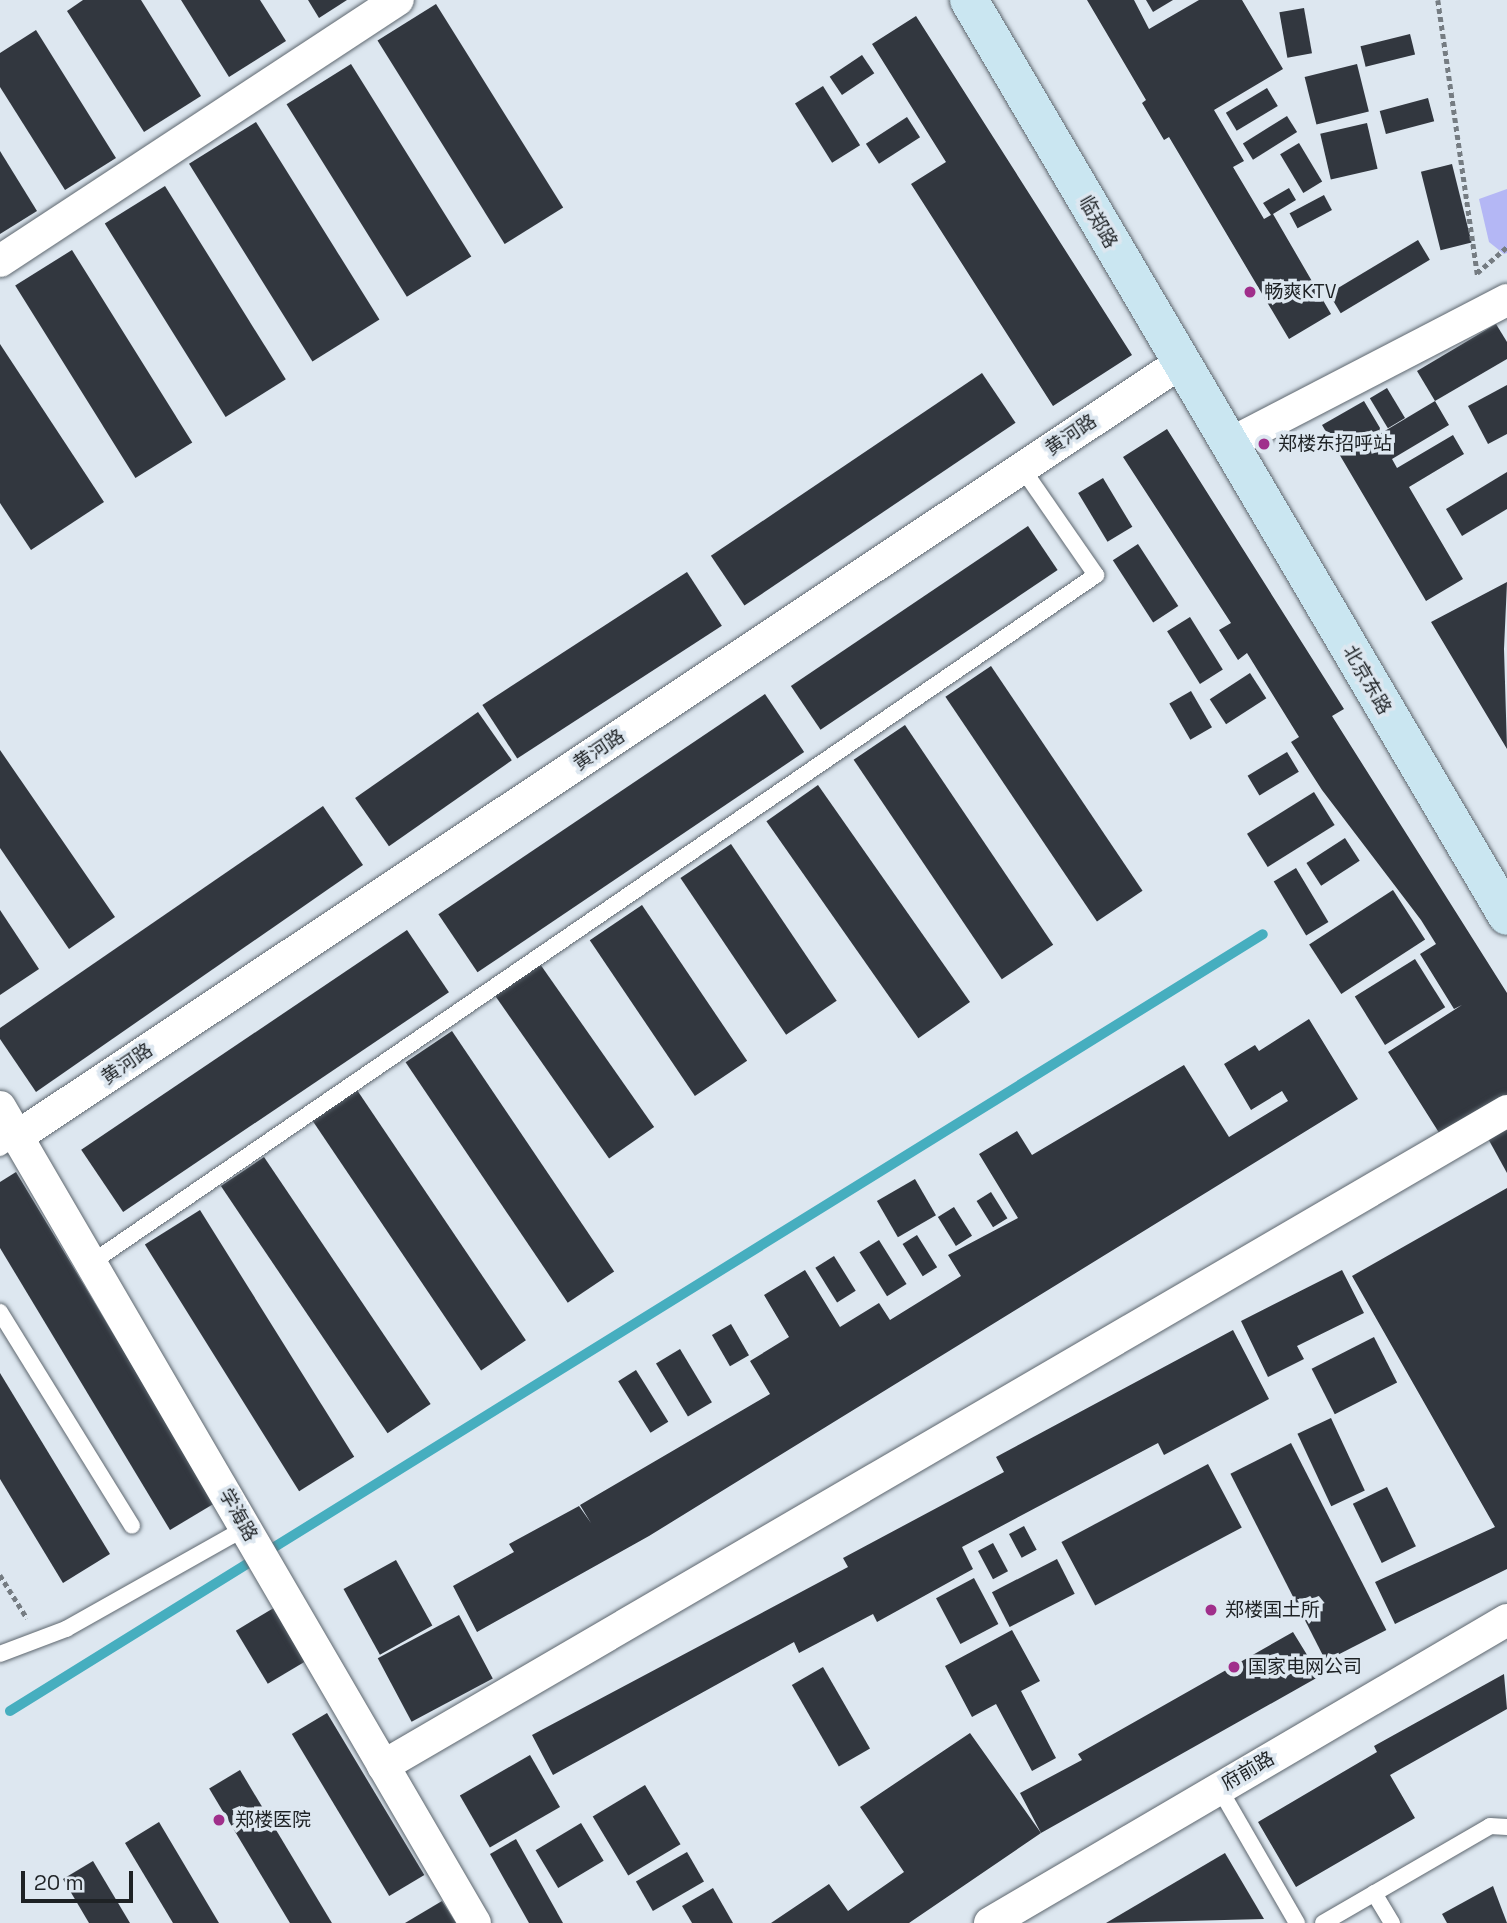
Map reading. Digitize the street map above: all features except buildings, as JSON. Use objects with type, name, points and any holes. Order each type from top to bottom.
[{"type":"main road","name":"临郑路","points":[[969,0],[1229,444]]},
{"type":"main road","name":"北京东路","points":[[1229,444],[1507,916]]},
{"type":"street","points":[[0,261],[398,0]]},
{"type":"street","points":[[1229,444],[1495,305]]},
{"type":"street","name":"黄河路","points":[[9,1142],[1180,363]]},
{"type":"street","name":"学海路","points":[[0,1107],[9,1142],[91,1263],[475,1923]]},
{"type":"street","points":[[383,1766],[1507,1111]]},
{"type":"street","name":"府前路","points":[[990,1923],[1507,1620]]},
{"type":"lane","points":[[91,1263],[1096,575],[1022,468]]},
{"type":"lane","points":[[0,1312],[132,1526]]},
{"type":"lane","points":[[0,1654],[41,1639],[256,1546]]},
{"type":"lane","points":[[1219,1788],[1297,1923]]},
{"type":"lane","points":[[1323,1923],[1490,1826],[1507,1827]]},
{"type":"lane","points":[[1374,1893],[1392,1923]]},
{"type":"path","points":[[1438,0],[1477,273],[1495,305]]},
{"type":"path","points":[[1477,273],[1507,247]]},
{"type":"path","points":[[0,1575],[41,1639]]},
{"type":"shaded area","points":[[1507,189],[1507,253],[1504,254],[1489,242],[1479,199]]},
{"type":"waterway","points":[[10,1711],[1263,934]]},
{"type":"place","name":"畅爽KTV","points":[[1250,292]]},
{"type":"place","name":"郑楼东招呼站","points":[[1264,444]]},
{"type":"place","name":"郑楼国土所","points":[[1211,1610]]},
{"type":"place","name":"国家电网公司","points":[[1234,1667]]},
{"type":"place","name":"郑楼医院","points":[[219,1820]]}]
